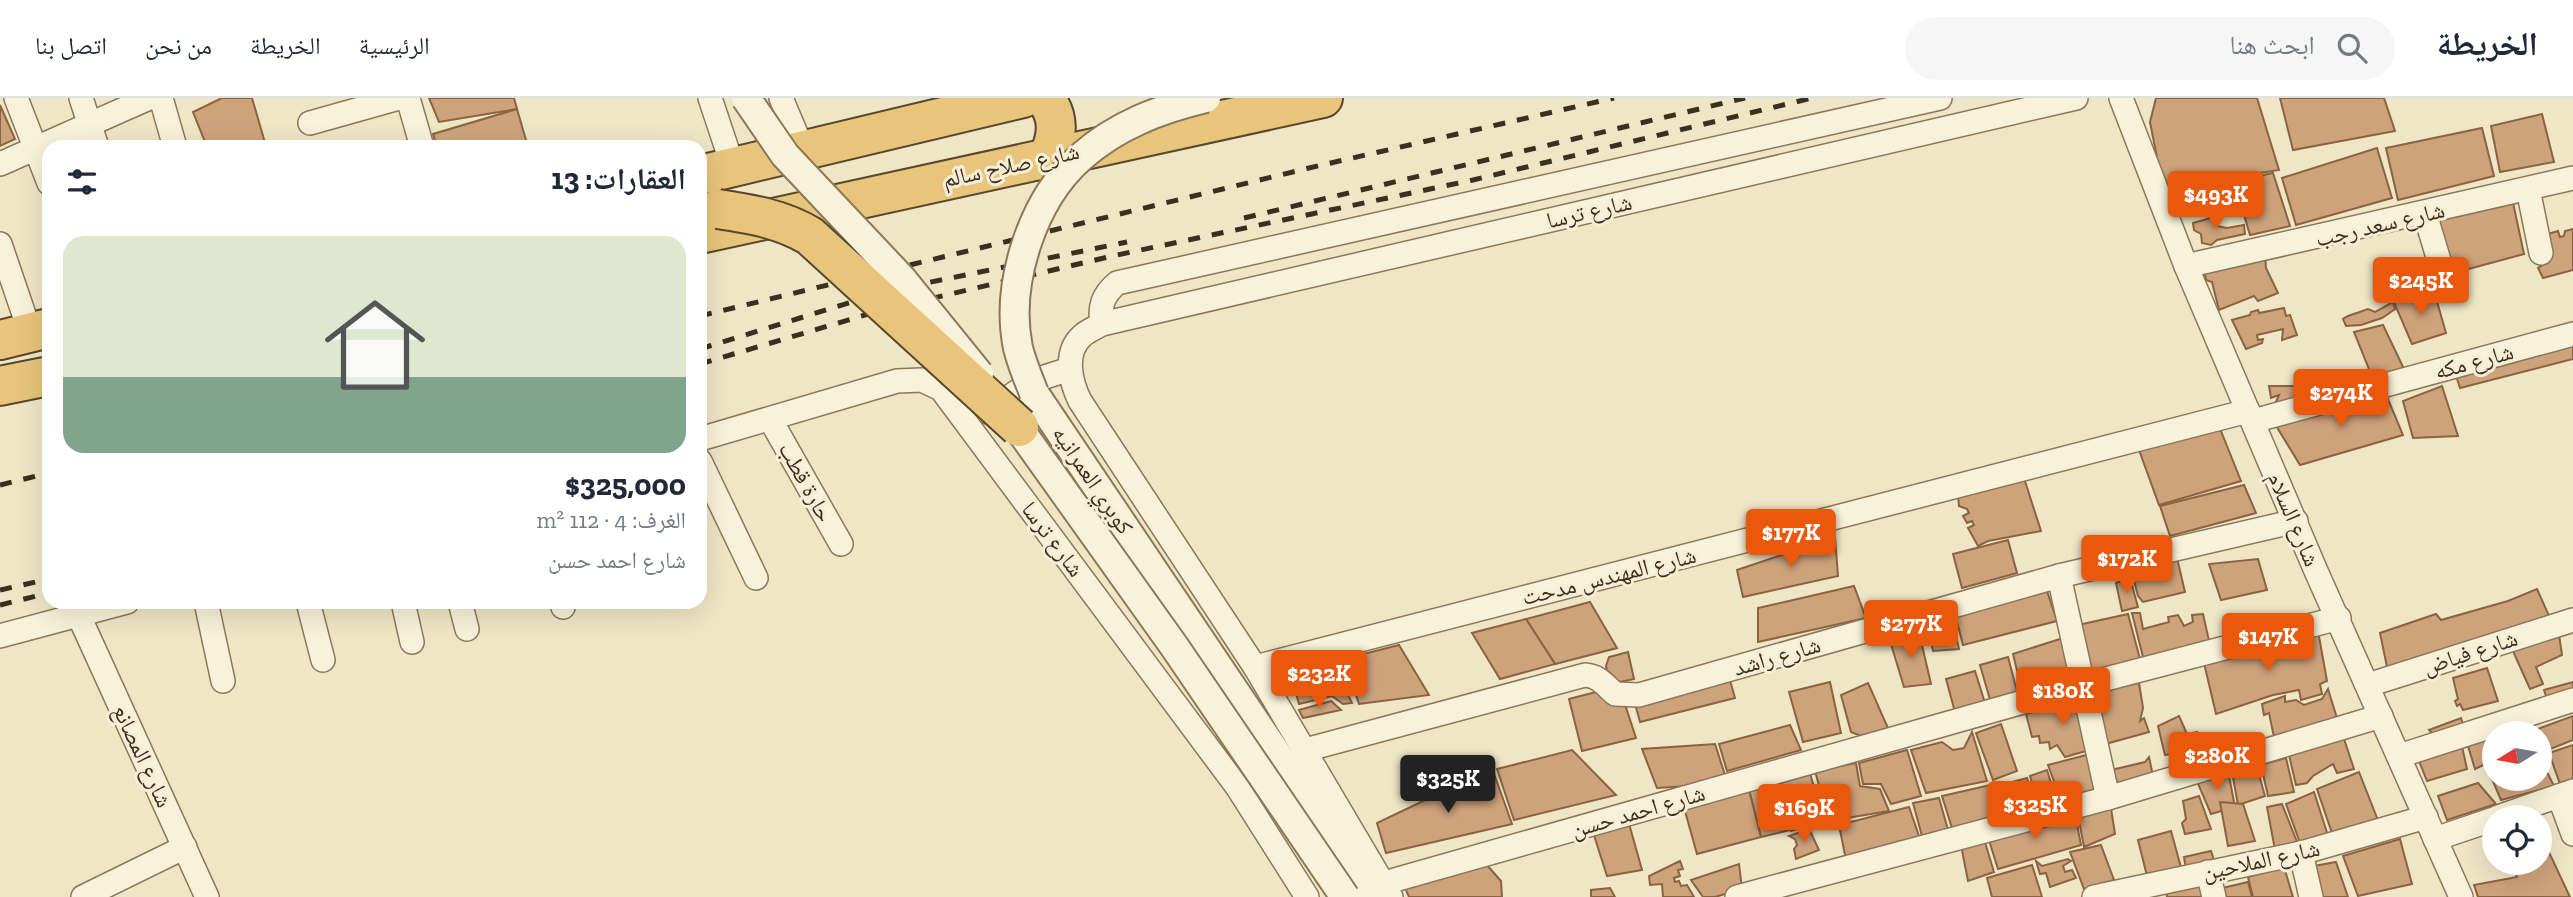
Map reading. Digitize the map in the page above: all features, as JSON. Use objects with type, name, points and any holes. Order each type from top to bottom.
[{"type":"highway","points":[[1044,98],[1055,117],[1056,131],[1054,145],[1048,157]]},
{"type":"highway","points":[[1078,98],[1078,119],[1086,135],[1100,146]]},
{"type":"highway","name":"شارع صلاح سالم","points":[[707,218],[1048,157],[1323,98]]},
{"type":"highway","points":[[717,171],[1000,100]]},
{"type":"highway","points":[[707,218],[755,215],[792,225],[810,236],[1019,428]]},
{"type":"highway","points":[[0,386],[42,377]]},
{"type":"street","points":[[16,98],[42,164]]},
{"type":"street","points":[[80,98],[95,140]]},
{"type":"street","points":[[54,140],[149,98]]},
{"type":"street","points":[[161,98],[173,140]]},
{"type":"street","points":[[310,123],[399,98]]},
{"type":"street","points":[[408,98],[420,140]]},
{"type":"street","points":[[710,98],[717,171]]},
{"type":"street","name":"كوبري العمرانيه","points":[[747,98],[785,155],[902,279],[958,345],[1174,646],[1345,897]]},
{"type":"street","points":[[781,98],[803,150]]},
{"type":"street","name":"كوبري العمرانيه","points":[[1206,98],[1168,107],[1121,129],[1081,157],[1058,182],[1041,207],[1023,250],[1015,305],[1018,345],[1024,370],[1034,393],[1383,892]]},
{"type":"street","name":"شارع ترسا","points":[[1102,324],[1102,301],[1117,283],[1940,98]]},
{"type":"street","name":"شارع ترسا","points":[[1070,369],[1073,352],[1080,337],[1102,324],[2076,98]]},
{"type":"street","name":"شارع السلام","points":[[2121,98],[2186,267],[2461,897]]},
{"type":"street","points":[[0,164],[42,145]]},
{"type":"street","name":"شارع سعد رجب","points":[[2186,267],[2573,178]]},
{"type":"street","points":[[2528,189],[2541,253]]},
{"type":"street","points":[[2425,214],[2447,287]]},
{"type":"street","points":[[0,244],[26,333]]},
{"type":"street","name":"شارع مكه","points":[[2250,416],[2573,334]]},
{"type":"street","points":[[969,426],[1032,380],[1070,369],[1073,386],[1080,401],[1255,667],[1305,750],[1383,892]]},
{"type":"street","name":"شارع ترسا","points":[[707,437],[897,381],[922,380],[941,389],[1238,788],[1307,897]]},
{"type":"street","name":"شارع المهندس مدحت","points":[[1255,667],[2250,416]]},
{"type":"street","name":"حارة قطب","points":[[771,419],[841,544]]},
{"type":"street","points":[[707,476],[756,578]]},
{"type":"street","name":"شارع راشد","points":[[1305,750],[1585,675],[1601,680],[1615,694],[1639,695],[2059,576],[2296,521]]},
{"type":"street","points":[[2059,576],[2108,798]]},
{"type":"street","points":[[0,636],[103,609]]},
{"type":"street","points":[[207,609],[223,681]]},
{"type":"street","points":[[309,609],[323,660]]},
{"type":"street","points":[[405,609],[412,642]]},
{"type":"street","points":[[462,609],[467,629]]},
{"type":"street","name":"شارع المصانع","points":[[79,616],[207,897]]},
{"type":"street","name":"شارع احمد حسن","points":[[1383,892],[2083,685],[2339,618]]},
{"type":"street","name":"شارع فياض","points":[[2368,685],[2573,620]]},
{"type":"street","points":[[2399,756],[2573,700]]},
{"type":"street","points":[[1737,897],[2108,798],[2381,716]]},
{"type":"street","points":[[2534,805],[2566,794],[2573,834]]},
{"type":"street","name":"شارع الملاحين","points":[[2106,896],[2301,853],[2426,817]]},
{"type":"street","points":[[2435,839],[2482,823]]},
{"type":"street","points":[[83,897],[185,847]]},
{"type":"street","points":[[2301,853],[2311,897]]},
{"type":"street","points":[[2208,872],[2214,897]]},
{"type":"building","points":[[222,98],[252,98],[264,140],[204,140],[193,112]]},
{"type":"building","points":[[429,98],[514,98],[517,109],[439,122]]},
{"type":"building","points":[[2156,98],[2257,98],[2279,170],[2163,188],[2150,122]]},
{"type":"building","points":[[2280,98],[2384,98],[2395,131],[2293,150]]},
{"type":"building","points":[[0,105],[15,139],[0,146]]},
{"type":"building","points":[[517,109],[526,140],[435,140],[433,134]]},
{"type":"building","points":[[2542,114],[2554,162],[2500,172],[2491,126]]},
{"type":"building","points":[[2482,128],[2494,176],[2398,200],[2386,148]]},
{"type":"building","points":[[2377,148],[2392,198],[2296,225],[2282,178]]},
{"type":"building","points":[[2273,173],[2290,226],[2250,235],[2234,181]]},
{"type":"building","points":[[2512,198],[2524,254],[2450,274],[2439,219]]},
{"type":"building","points":[[2217,216],[2217,226],[2227,228],[2244,225],[2245,234],[2217,240],[2211,245],[2202,243],[2201,234],[2194,230],[2193,223]]},
{"type":"building","points":[[2573,229],[2573,270],[2543,278],[2538,268],[2543,265],[2541,236],[2558,231],[2560,237],[2564,236],[2565,231]]},
{"type":"building","points":[[2265,253],[2266,268],[2278,293],[2258,301],[2254,296],[2219,310],[2212,282],[2206,280],[2204,269]]},
{"type":"building","points":[[2434,291],[2446,333],[2412,344],[2393,300]]},
{"type":"building","points":[[2393,302],[2395,309],[2382,318],[2361,325],[2346,326],[2343,319],[2368,309],[2375,312]]},
{"type":"building","points":[[2284,308],[2286,316],[2290,315],[2297,335],[2282,340],[2283,329],[2257,335],[2258,340],[2263,339],[2262,343],[2246,349],[2232,320],[2258,310],[2259,313]]},
{"type":"building","points":[[2383,325],[2405,371],[2373,379],[2354,332]]},
{"type":"building","points":[[2573,335],[2573,359],[2460,388],[2454,369]]},
{"type":"building","points":[[2319,375],[2322,383],[2316,389],[2325,388],[2328,391],[2275,404],[2279,395],[2271,398],[2269,386],[2303,386]]},
{"type":"building","points":[[2442,386],[2458,436],[2413,438],[2403,401]]},
{"type":"building","points":[[2385,392],[2403,435],[2300,465],[2275,424]]},
{"type":"building","points":[[2219,426],[2241,481],[2159,505],[2139,450]]},
{"type":"building","points":[[2023,475],[2041,531],[1988,541],[1978,546],[1968,528],[1974,525],[1972,521],[1967,523],[1963,516],[1969,513],[1967,509],[1959,506],[1958,496]]},
{"type":"building","points":[[2244,485],[2256,513],[2170,536],[2160,506]]},
{"type":"building","points":[[1835,537],[1838,576],[1743,597],[1737,570]]},
{"type":"building","points":[[2008,540],[2017,573],[1962,588],[1953,554]]},
{"type":"building","points":[[2177,558],[2185,592],[2143,602],[2138,596],[2131,569]]},
{"type":"building","points":[[2258,559],[2267,590],[2221,600],[2209,564]]},
{"type":"building","points":[[2130,578],[2138,607],[2122,611],[2116,583]]},
{"type":"building","points":[[1854,586],[1866,618],[1758,642],[1758,608]]},
{"type":"building","points":[[2046,588],[2057,621],[1963,645],[1955,614]]},
{"type":"building","points":[[2537,589],[2550,618],[2387,667],[2380,633],[2436,614],[2441,620],[2508,601]]},
{"type":"building","points":[[1590,602],[1617,648],[1555,664],[1526,619]]},
{"type":"building","points":[[1951,613],[1959,649],[1933,651],[1926,620]]},
{"type":"building","points":[[2132,613],[2140,613],[2143,629],[2169,622],[2168,617],[2178,615],[2184,626],[2193,622],[2192,615],[2203,614],[2210,645],[2144,661]]},
{"type":"building","points":[[2128,614],[2141,663],[2093,674],[2078,625]]},
{"type":"building","points":[[1526,619],[1555,664],[1500,679],[1472,633]]},
{"type":"building","points":[[2558,628],[2562,655],[2536,667],[2543,684],[2530,689],[2512,649]]},
{"type":"building","points":[[2318,631],[2327,681],[2320,684],[2322,694],[2301,700],[2299,690],[2273,695],[2216,714],[2204,663]]},
{"type":"building","points":[[1919,632],[1931,684],[1904,687],[1890,641]]},
{"type":"building","points":[[2063,638],[2070,676],[2022,691],[2013,654]]},
{"type":"building","points":[[1399,645],[1429,695],[1359,704],[1344,659]]},
{"type":"building","points":[[1628,652],[1634,679],[1610,684],[1606,666],[1609,657]]},
{"type":"building","points":[[2008,657],[2018,695],[1991,703],[1980,665]]},
{"type":"building","points":[[1333,664],[1340,694],[1347,693],[1352,703],[1343,704],[1332,696],[1299,704],[1295,690],[1288,692],[1283,678]]},
{"type":"building","points":[[2487,668],[2498,701],[2463,710],[2460,704],[2457,706],[2453,678]]},
{"type":"building","points":[[1975,671],[1985,703],[1955,712],[1946,679]]},
{"type":"building","points":[[1728,673],[1735,698],[1640,722],[1634,700]]},
{"type":"building","points":[[1830,682],[1841,733],[1803,742],[1789,692]]},
{"type":"building","points":[[2573,682],[2573,708],[2552,714],[2544,690]]},
{"type":"building","points":[[1868,683],[1888,728],[1861,736],[1851,732],[1841,695]]},
{"type":"building","points":[[2139,683],[2143,708],[2140,721],[2144,718],[2149,732],[2102,745],[2091,693]]},
{"type":"building","points":[[1619,686],[1636,738],[1582,751],[1569,699]]},
{"type":"building","points":[[2328,689],[2337,718],[2274,737],[2269,713],[2264,715],[2262,704],[2285,696],[2285,702],[2296,700],[2304,705],[2322,699]]},
{"type":"building","points":[[2083,697],[2093,749],[2065,757],[2057,745],[2050,749],[2049,742],[2040,743],[2039,736],[2032,737],[2026,714]]},
{"type":"building","points":[[1331,701],[1341,710],[1303,718],[1299,710]]},
{"type":"building","points":[[2179,716],[2187,734],[2197,732],[2200,748],[2165,755],[2158,726]]},
{"type":"building","points":[[2573,716],[2573,740],[2552,748],[2552,724]]},
{"type":"building","points":[[2461,718],[2465,730],[2438,739],[2429,730]]},
{"type":"building","points":[[2001,724],[2017,771],[1993,780],[1976,733]]},
{"type":"building","points":[[1790,725],[1801,750],[1727,771],[1719,744]]},
{"type":"building","points":[[1972,732],[1987,781],[1926,793],[1911,750],[1942,742],[1953,750],[1964,748]]},
{"type":"building","points":[[2343,736],[2354,769],[2337,773],[2333,764],[2313,776],[2307,783],[2296,785],[2289,755]]},
{"type":"building","points":[[2482,741],[2482,766],[2475,769],[2468,746]]},
{"type":"building","points":[[2461,742],[2467,769],[2427,781],[2417,756]]},
{"type":"building","points":[[1715,744],[1725,775],[1690,786],[1657,788],[1642,749]]},
{"type":"building","points":[[2573,745],[2573,779],[2560,784],[2552,761],[2552,752]]},
{"type":"building","points":[[1572,750],[1616,795],[1514,820],[1497,769]]},
{"type":"building","points":[[1907,750],[1921,796],[1891,804],[1881,784],[1863,784],[1859,763]]},
{"type":"building","points":[[2094,753],[2105,787],[2061,800],[2048,765]]},
{"type":"building","points":[[2149,757],[2153,776],[2112,786],[2111,770],[2145,762]]},
{"type":"building","points":[[2286,758],[2294,792],[2268,796],[2261,765]]},
{"type":"building","points":[[1856,763],[1860,786],[1880,789],[1889,811],[1829,821],[1815,771]]},
{"type":"building","points":[[2256,765],[2265,796],[2238,805],[2232,772]]},
{"type":"building","points":[[1492,768],[1512,824],[1386,853],[1377,823]]},
{"type":"building","points":[[1809,770],[1824,821],[1791,831],[1778,780]]},
{"type":"building","points":[[2047,770],[2057,802],[2039,807],[2030,776]]},
{"type":"building","points":[[2228,771],[2235,807],[2211,814],[2196,779]]},
{"type":"building","points":[[2359,772],[2379,823],[2332,833],[2317,789]]},
{"type":"building","points":[[2027,778],[2036,810],[2008,818],[1998,786]]},
{"type":"building","points":[[1777,783],[1790,830],[1761,837],[1749,790]]},
{"type":"building","points":[[2478,783],[2482,791],[2496,804],[2482,805],[2482,809],[2447,820],[2438,796]]},
{"type":"building","points":[[1995,784],[2003,819],[1952,828],[1942,796]]},
{"type":"building","points":[[1749,790],[1761,837],[1697,854],[1683,804]]},
{"type":"building","points":[[2497,791],[2535,791],[2501,800]]},
{"type":"building","points":[[2314,792],[2329,839],[2300,843],[2286,804]]},
{"type":"building","points":[[2199,796],[2211,829],[2185,834],[2182,823],[2186,819],[2183,801]]},
{"type":"building","points":[[1939,798],[1948,830],[1922,836],[1913,803]]},
{"type":"building","points":[[2110,802],[2115,834],[2084,847],[2077,810]]},
{"type":"building","points":[[2220,802],[2243,804],[2255,841],[2228,846]]},
{"type":"building","points":[[2282,804],[2297,842],[2275,850],[2267,807]]},
{"type":"building","points":[[1909,807],[1920,839],[1846,860],[1839,825]]},
{"type":"building","points":[[2075,814],[2081,845],[1998,869],[1988,837]]},
{"type":"building","points":[[1628,820],[1642,870],[1607,876],[1592,829]]},
{"type":"building","points":[[1809,829],[1819,850],[1796,859],[1794,849],[1797,845],[1795,839],[1789,836]]},
{"type":"building","points":[[2171,831],[2182,871],[2148,880],[2138,840]]},
{"type":"building","points":[[1984,839],[1994,872],[1968,881],[1961,845]]},
{"type":"building","points":[[2400,839],[2412,884],[2358,896],[2343,856]]},
{"type":"building","points":[[2101,845],[2114,880],[2084,889],[2070,852]]},
{"type":"building","points":[[2211,851],[2215,863],[2186,870],[2184,857]]},
{"type":"building","points":[[1479,856],[1501,881],[1502,897],[1409,897],[1402,881]]},
{"type":"building","points":[[2068,859],[2071,861],[2063,866],[2065,872],[2072,870],[2076,878],[2050,887],[2046,873],[2040,874],[2036,861],[2042,866]]},
{"type":"building","points":[[2552,859],[2570,897],[2478,897],[2474,885],[2517,877],[2516,875],[2552,875]]},
{"type":"building","points":[[1680,861],[1683,869],[1678,870],[1680,876],[1674,878],[1675,882],[1679,881],[1681,886],[1687,885],[1694,897],[1663,897],[1662,884],[1650,885],[1649,876]]},
{"type":"building","points":[[2336,862],[2348,897],[2315,897],[2308,867]]},
{"type":"building","points":[[1739,864],[1742,889],[1715,897],[1703,897],[1691,880]]},
{"type":"building","points":[[2032,865],[2042,897],[1992,897],[1987,878]]},
{"type":"building","points":[[2284,867],[2293,897],[2253,897],[2248,877]]},
{"type":"building","points":[[2199,882],[2203,897],[2167,897],[2166,892]]},
{"type":"building","points":[[2248,882],[2252,897],[2216,897],[2214,890]]},
{"type":"building","points":[[1610,888],[1615,897],[1591,897],[1591,890]]},
{"type":"railway","points":[[707,314],[1309,168],[1614,98]]},
{"type":"railway","points":[[1244,218],[1745,98]]},
{"type":"railway","points":[[707,362],[882,310],[1117,255],[1473,180],[1812,98]]},
{"type":"railway","points":[[707,347],[887,291],[1127,242]]},
{"type":"railway","points":[[0,485],[42,475]]},
{"type":"railway","points":[[0,590],[42,581]]},
{"type":"railway","points":[[0,605],[42,595]]}]
